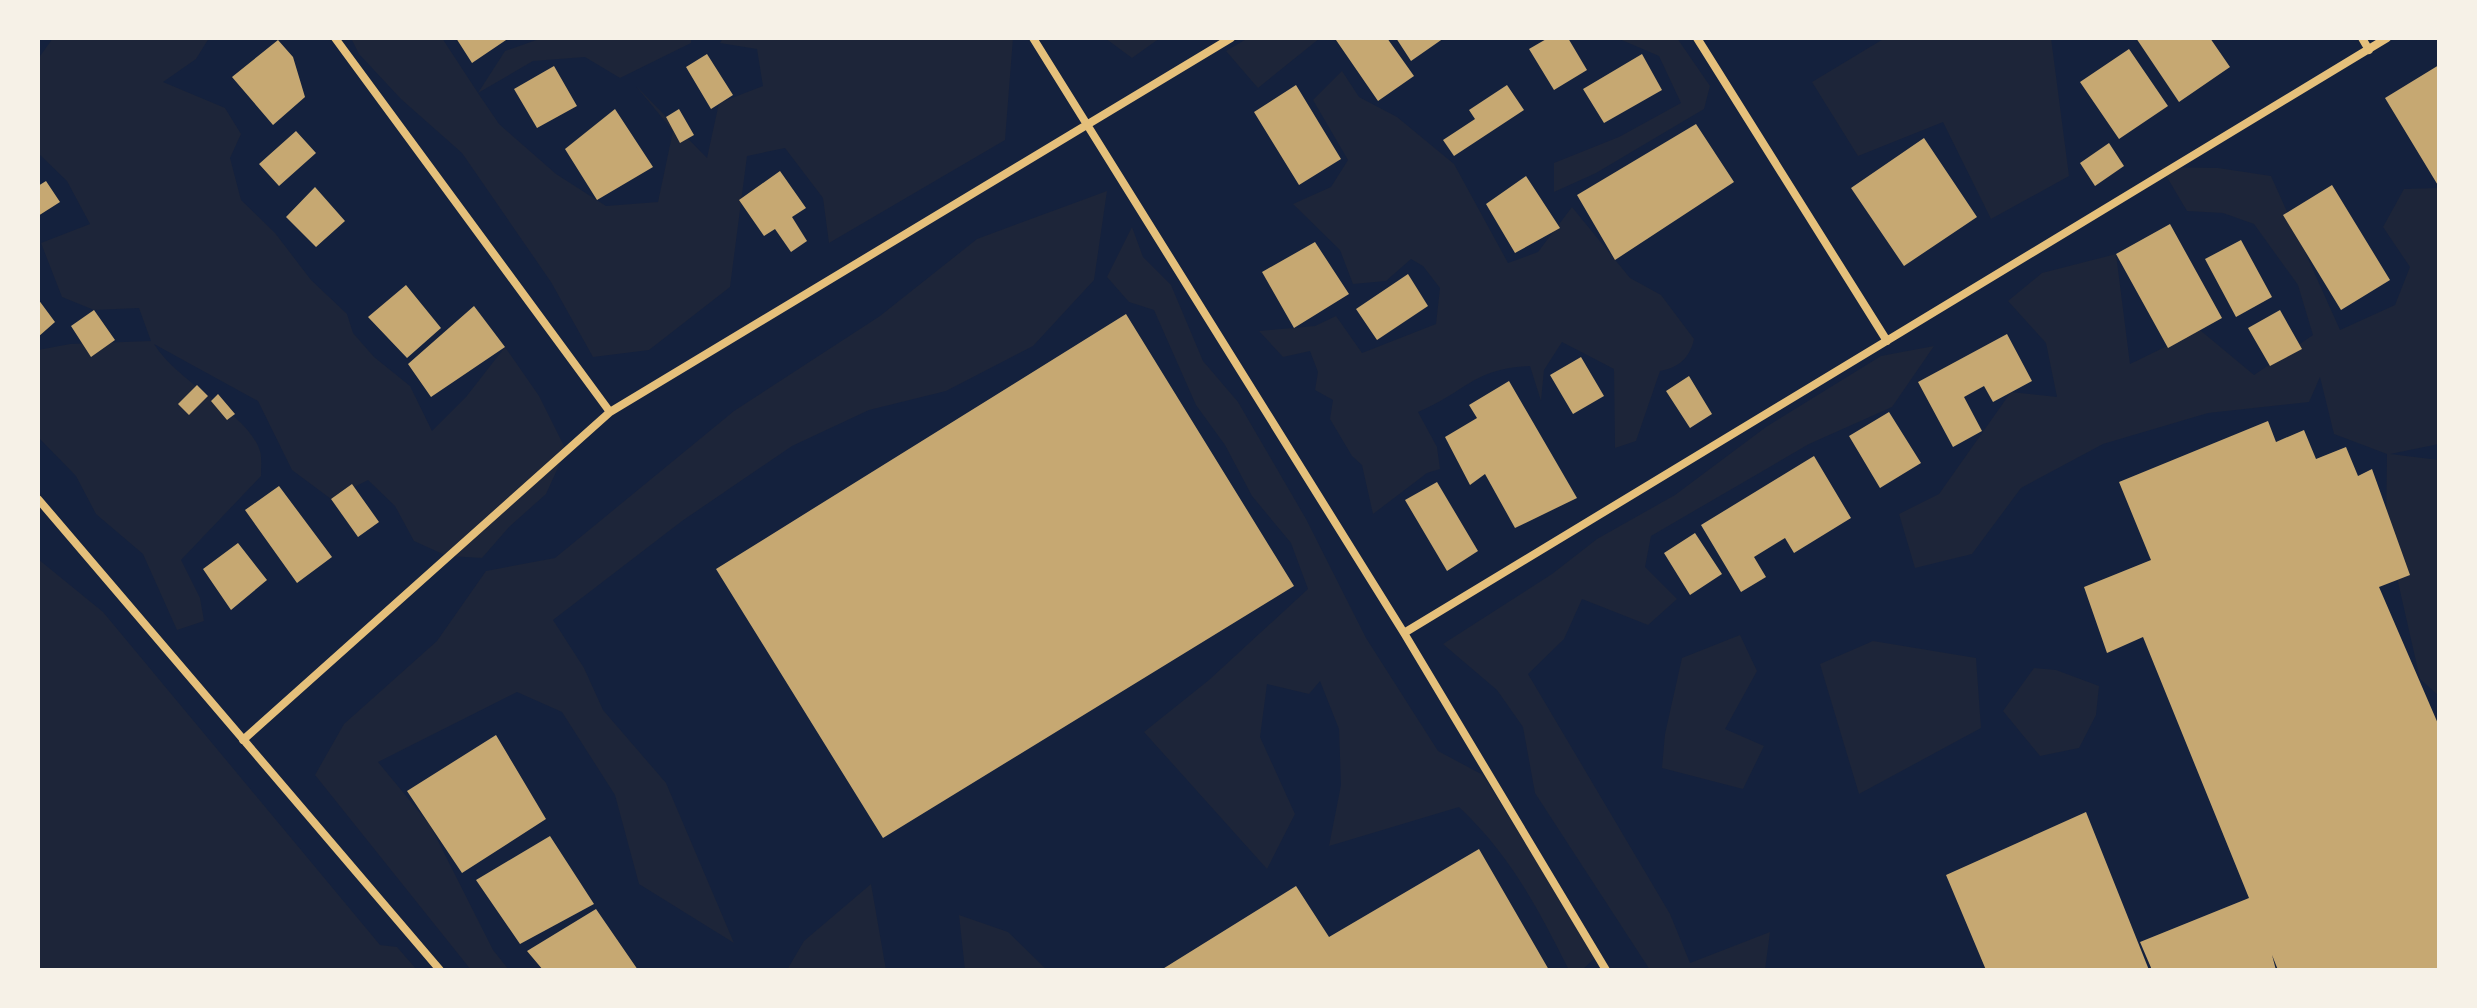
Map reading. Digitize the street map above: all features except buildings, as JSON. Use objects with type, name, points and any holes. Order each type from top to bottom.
[{"type":"street","points":[[335,38],[610,412]]},
{"type":"street","points":[[1033,38],[1404,633],[1606,970]]},
{"type":"street","points":[[243,740],[610,412],[1231,38]]},
{"type":"street","points":[[1697,38],[1887,341]]},
{"type":"street","points":[[2362,38],[2369,50]]},
{"type":"street","points":[[1404,633],[2387,38]]},
{"type":"street","points":[[38,499],[440,970]]},
{"type":"shaded area","points":[[53,38],[209,38],[196,59],[163,82],[225,108],[241,134],[230,158],[241,200],[275,233],[311,280],[347,314],[353,333],[374,357],[410,386],[432,431],[466,397],[505,347],[539,396],[566,450],[546,494],[509,527],[482,558],[447,556],[414,541],[395,506],[368,480],[331,499],[292,470],[258,401],[154,344],[180,373],[242,424],[253,437],[261,457],[261,476],[181,560],[200,598],[204,621],[177,630],[143,554],[96,514],[76,476],[38,437],[38,350],[70,344],[151,341],[139,308],[94,310],[62,297],[41,243],[90,224],[67,181],[38,153],[38,59]]},
{"type":"shaded area","points":[[351,38],[442,38],[499,124],[556,174],[606,206],[658,202],[673,131],[636,86],[707,158],[719,103],[763,86],[757,49],[720,43],[723,38],[1013,38],[1005,140],[829,243],[823,198],[785,148],[747,156],[730,287],[649,350],[593,357],[551,282],[462,153],[401,99],[359,54]]},
{"type":"shaded area","points":[[542,38],[691,38],[691,43],[620,78],[585,57],[533,61],[478,93],[505,51]]},
{"type":"shaded area","points":[[1105,38],[1160,38],[1132,58]]},
{"type":"shaded area","points":[[1248,38],[1320,38],[1258,88],[1226,51]]},
{"type":"shaded area","points":[[1617,38],[1677,38],[1710,86],[1704,109],[1596,173],[1554,192],[1554,163],[1619,137],[1681,103],[1659,56]]},
{"type":"shaded area","points":[[1885,38],[2051,38],[2069,176],[1991,219],[1943,122],[1858,156],[1812,82]]},
{"type":"shaded area","points":[[1342,71],[1359,97],[1397,117],[1454,164],[1508,263],[1538,252],[1572,207],[1630,278],[1661,295],[1694,339],[1690,352],[1682,361],[1660,371],[1636,441],[1615,448],[1614,369],[1562,342],[1544,370],[1541,401],[1530,366],[1482,376],[1418,412],[1437,447],[1440,469],[1427,473],[1373,514],[1362,465],[1352,456],[1330,419],[1333,400],[1315,390],[1318,372],[1310,351],[1283,357],[1259,331],[1315,326],[1336,316],[1362,353],[1436,324],[1440,288],[1423,266],[1411,259],[1386,281],[1353,284],[1340,250],[1293,204],[1331,187],[1348,160],[1313,100]]},
{"type":"shaded area","points":[[2161,167],[2218,168],[2271,176],[2340,330],[2395,305],[2410,267],[2383,227],[2404,189],[2439,188],[2439,444],[2390,454],[2439,460],[2439,696],[2420,679],[2386,529],[2387,454],[2334,434],[2320,377],[2309,402],[2208,413],[2103,444],[2021,488],[1972,554],[1915,568],[1899,514],[1939,494],[2011,392],[2057,397],[2046,343],[2008,301],[2042,273],[2116,254],[2130,364],[2200,330],[2254,375],[2313,335],[2298,285],[2254,224],[2223,213],[2187,211]]},
{"type":"shaded area","points":[[1107,191],[1094,280],[1033,346],[946,391],[869,410],[792,446],[682,521],[553,620],[584,668],[603,710],[666,783],[734,943],[639,884],[615,795],[562,712],[517,692],[378,762],[430,825],[493,950],[509,970],[471,970],[315,775],[344,724],[437,641],[486,571],[555,558],[734,411],[880,316],[977,239]]},
{"type":"shaded area","points":[[1132,227],[1143,257],[1171,285],[1203,361],[1238,402],[1306,519],[1366,638],[1438,751],[1483,775],[1596,957],[1582,970],[1569,970],[1508,863],[1459,807],[1329,846],[1341,785],[1339,729],[1320,681],[1309,694],[1267,684],[1260,737],[1295,814],[1267,869],[1144,732],[1209,680],[1308,589],[1291,543],[1252,496],[1225,445],[1196,405],[1154,310],[1129,302],[1107,277]]},
{"type":"shaded area","points":[[1934,346],[1892,407],[1809,444],[1651,536],[1645,567],[1677,599],[1648,625],[1582,599],[1564,639],[1528,674],[1670,914],[1690,963],[1770,932],[1765,970],[1650,970],[1535,793],[1523,727],[1497,690],[1443,644],[1552,574],[1597,539],[1675,495],[1766,427],[1881,356]]},
{"type":"shaded area","points":[[38,559],[103,612],[380,945],[397,947],[417,970],[38,970]]},
{"type":"shaded area","points":[[1740,635],[1757,671],[1725,729],[1764,746],[1743,789],[1662,768],[1665,734],[1682,658]]},
{"type":"shaded area","points":[[1873,641],[1976,658],[1981,728],[1859,794],[1820,664]]},
{"type":"shaded area","points":[[2034,668],[2056,670],[2099,686],[2096,715],[2079,748],[2040,756],[2003,711]]},
{"type":"shaded area","points":[[871,884],[886,970],[787,970],[804,941]]},
{"type":"shaded area","points":[[959,915],[1008,932],[1047,970],[965,970]]}]
